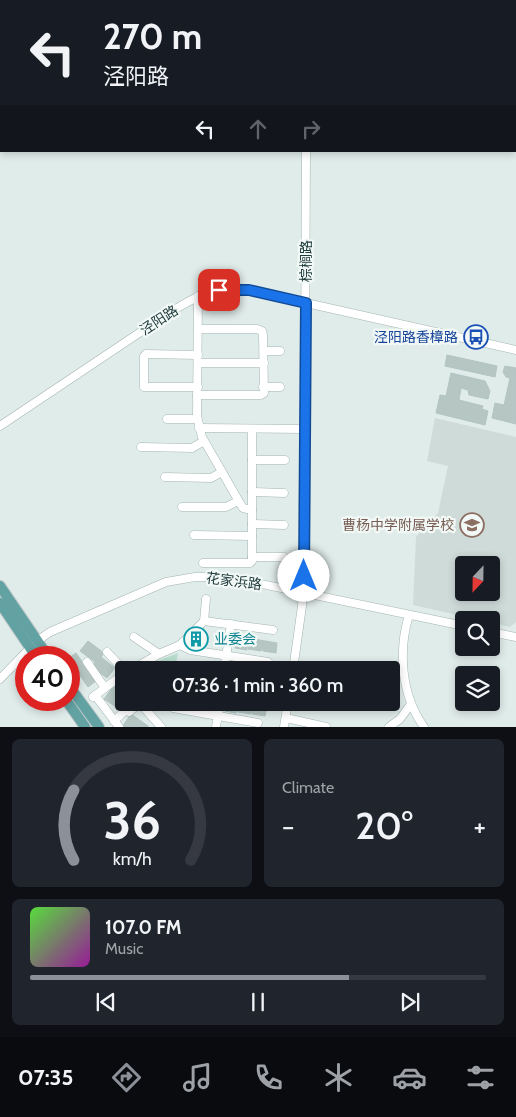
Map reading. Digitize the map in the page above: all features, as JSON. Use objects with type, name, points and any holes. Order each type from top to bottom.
[{"type":"main road","points":[[0,586],[34,645]]},
{"type":"main road","points":[[0,604],[34,645]]},
{"type":"main road","points":[[80,701],[99,727]]},
{"type":"main road","points":[[74,711],[85,727]]},
{"type":"street","name":"棕榈路","points":[[294,661],[303,593],[306,152]]},
{"type":"street","name":"泾阳路","points":[[0,426],[172,311],[198,296],[219,290],[249,290],[516,350]]},
{"type":"street","points":[[198,296],[197,419],[199,428],[204,441],[238,501],[243,508],[252,510]]},
{"type":"street","points":[[198,329],[258,329],[262,331],[264,335],[264,351],[264,363],[264,393],[261,396],[144,386],[144,356],[146,354],[264,363]]},
{"type":"street","points":[[264,351],[280,351]]},
{"type":"street","points":[[264,387],[280,387]]},
{"type":"street","points":[[166,419],[197,419]]},
{"type":"street","points":[[199,428],[305,429]]},
{"type":"street","points":[[204,563],[250,564],[252,561],[252,429]]},
{"type":"street","points":[[140,448],[192,448],[204,441]]},
{"type":"street","points":[[252,460],[285,460]]},
{"type":"street","points":[[165,478],[211,478],[222,472]]},
{"type":"street","points":[[252,492],[284,493]]},
{"type":"street","points":[[182,506],[226,507],[238,501]]},
{"type":"street","points":[[252,524],[284,525]]},
{"type":"street","points":[[194,535],[252,536]]},
{"type":"street","points":[[252,557],[284,557]]},
{"type":"street","name":"花家浜路","points":[[0,679],[50,632],[153,587],[175,580],[195,577],[227,577],[455,624]]},
{"type":"street","points":[[147,661],[180,645],[204,621],[206,599]]},
{"type":"street","points":[[409,615],[405,628],[403,652],[405,686],[410,704],[421,724]]},
{"type":"street","points":[[204,621],[273,630]]},
{"type":"street","points":[[225,661],[231,624]]},
{"type":"street","points":[[500,634],[516,637]]},
{"type":"street","points":[[134,637],[159,654]]},
{"type":"street","points":[[180,645],[190,650],[261,661]]},
{"type":"street","points":[[107,652],[116,661]]},
{"type":"street","points":[[87,662],[106,688]]},
{"type":"street","points":[[115,681],[94,696],[116,724],[125,711]]},
{"type":"street","points":[[389,727],[400,719],[410,704]]},
{"type":"street","points":[[146,711],[160,727]]},
{"type":"street","points":[[190,711],[258,723]]},
{"type":"street","points":[[216,727],[219,711]]},
{"type":"street","points":[[284,727],[287,711]]},
{"type":"street","points":[[286,718],[326,727]]},
{"type":"street","points":[[400,719],[409,718],[421,724]]},
{"type":"shaded area","name":"曹杨中学附属学校","points":[[435,418],[516,437],[516,622],[510,627],[500,624],[500,611],[455,611],[455,614],[413,605],[416,537],[438,513],[448,466],[427,461]]},
{"type":"green space","points":[[178,653],[176,661],[157,661]]},
{"type":"building","points":[[447,355],[497,366],[495,377],[445,366]]},
{"type":"building","points":[[505,366],[516,368],[516,424],[492,418],[495,403],[504,405],[510,378],[506,377],[503,372]]},
{"type":"building","points":[[451,373],[485,381],[490,391],[488,399],[469,395],[468,390],[461,388],[459,400],[483,406],[482,409],[488,411],[485,425],[436,413],[440,395],[446,396]]},
{"type":"building","name":"业委会","points":[[193,634],[201,636],[200,645],[191,643]]},
{"type":"building","points":[[237,638],[277,643],[276,653],[263,651],[263,649],[261,651],[248,649],[249,647],[247,647],[247,650],[235,648]]},
{"type":"building","points":[[88,641],[104,653],[101,657],[115,668],[107,678],[92,667],[95,662],[80,651]]},
{"type":"building","points":[[80,659],[96,681],[88,687],[80,676]]},
{"type":"building","points":[[114,685],[115,686],[115,706],[104,699]]},
{"type":"building","points":[[266,711],[265,716],[252,714],[252,712],[251,714],[238,712]]},
{"type":"building","points":[[131,714],[148,726],[148,727],[122,727]]},
{"type":"place","name":"泾阳路香樟路","points":[[476,337]]},
{"type":"place","name":"曹杨中学附属学校","points":[[472,525]]},
{"type":"place","name":"业委会","points":[[196,639]]},
{"type":"route","points":[[219,290],[249,290],[306,303],[304,576]]}]
